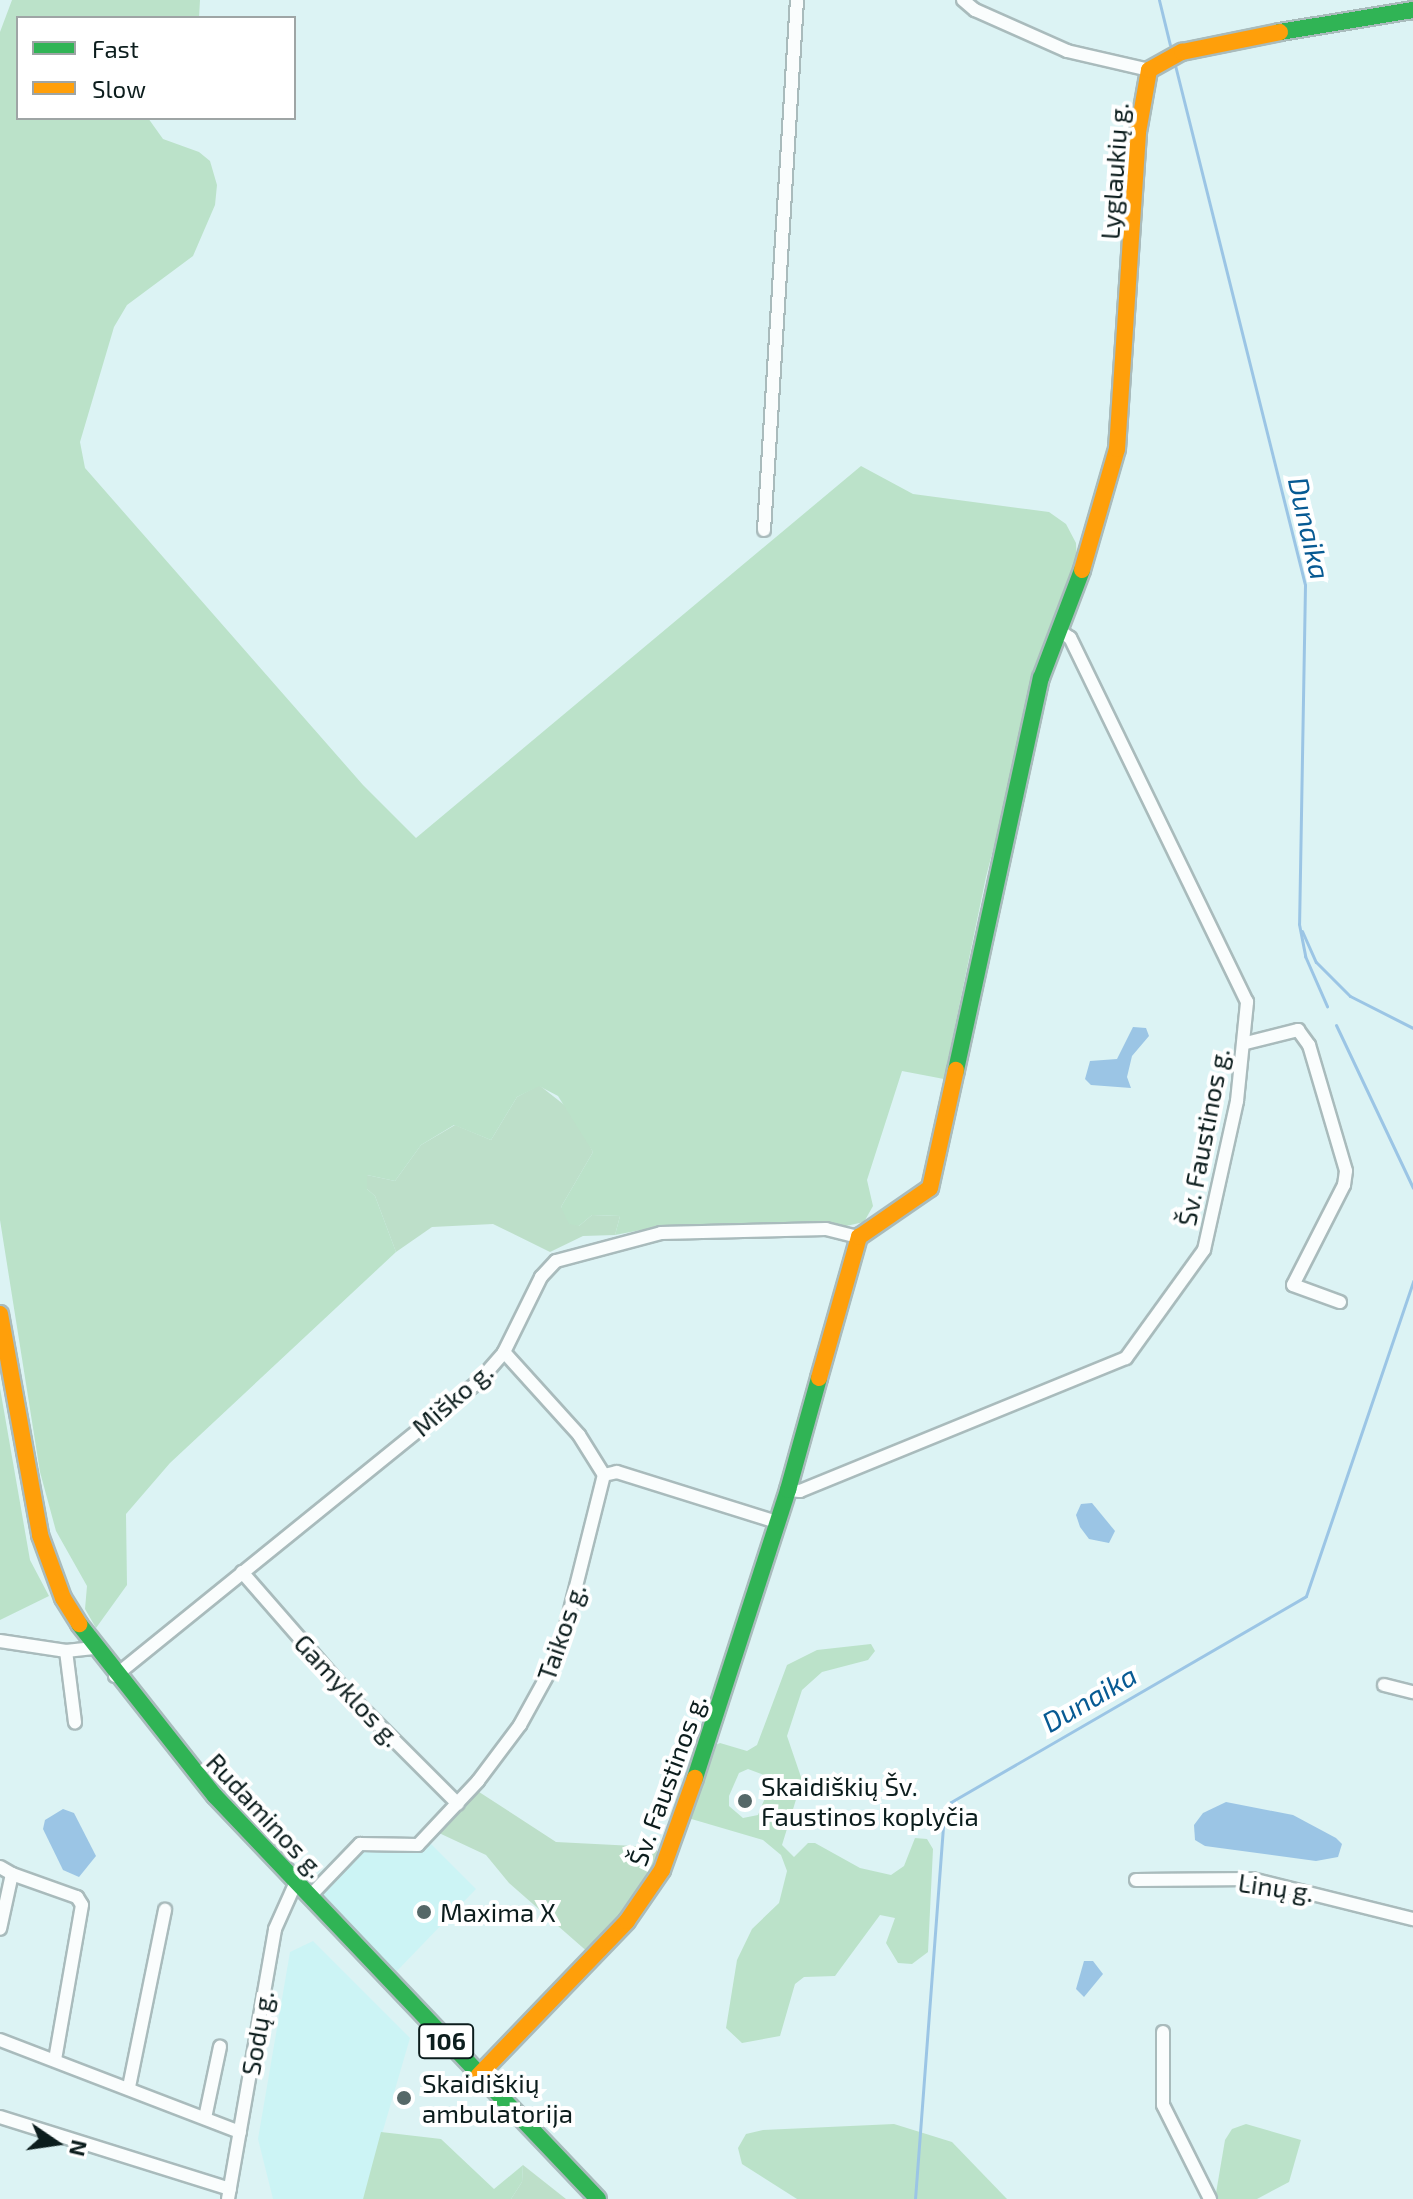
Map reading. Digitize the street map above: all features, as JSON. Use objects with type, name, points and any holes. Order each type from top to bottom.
[{"type":"street","points":[[764,530],[797,0]]},
{"type":"street","points":[[963,0],[975,10],[1067,51],[1149,70]]},
{"type":"street","name":"Lyglaukių g.","points":[[1060,631],[1096,534],[1110,477],[1127,356],[1138,132],[1149,70],[1182,52],[1220,42],[1413,10]]},
{"type":"street","points":[[859,1237],[930,1188],[1041,678],[1060,631]]},
{"type":"street","name":"Šv. Faustinos g.","points":[[788,1490],[800,1491],[1126,1358],[1204,1250],[1220,1195],[1248,1015],[1241,986],[1070,638],[1060,631]]},
{"type":"street","points":[[1246,1043],[1298,1030],[1309,1045],[1346,1171],[1344,1185],[1293,1285],[1340,1302]]},
{"type":"street","name":"Miško g.","points":[[115,1676],[480,1380],[504,1352],[541,1277],[556,1261],[661,1233],[826,1229],[859,1237]]},
{"type":"street","name":"Šv. Faustinos g.","points":[[478,2076],[650,1892],[723,1697],[788,1490],[859,1237]]},
{"type":"street","name":"Rudaminos g.","points":[[0,1314],[40,1535],[60,1592],[94,1648],[186,1763],[478,2076],[598,2199]]},
{"type":"street","points":[[504,1352],[579,1435],[604,1475],[617,1472],[777,1522]]},
{"type":"street","name":"Taikos g.","points":[[309,1897],[360,1844],[418,1845],[458,1804],[520,1725],[559,1654],[604,1475]]},
{"type":"street","name":"Gamyklos g.","points":[[242,1572],[351,1697],[458,1804]]},
{"type":"street","points":[[0,1641],[66,1651],[94,1648]]},
{"type":"street","points":[[66,1651],[75,1722]]},
{"type":"street","points":[[1384,1685],[1413,1692]]},
{"type":"street","points":[[0,1929],[6,1870],[77,1897],[82,1905],[55,2059]]},
{"type":"street","name":"Linų g.","points":[[1136,1880],[1252,1879],[1413,1919]]},
{"type":"street","name":"Sodų g.","points":[[0,2117],[229,2194],[275,1929],[296,1882]]},
{"type":"street","points":[[129,2087],[165,1910]]},
{"type":"street","points":[[1163,2032],[1163,2105],[1210,2199]]},
{"type":"street","points":[[0,2040],[240,2132]]},
{"type":"street","points":[[205,2118],[220,2047]]},
{"type":"shaded area","points":[[1133,1027],[1146,1028],[1149,1036],[1132,1056],[1127,1077],[1131,1088],[1091,1085],[1085,1079],[1090,1061],[1117,1059]]},
{"type":"shaded area","points":[[1092,1503],[1115,1531],[1109,1543],[1089,1539],[1080,1527],[1076,1515],[1081,1504]]},
{"type":"shaded area","points":[[1226,1802],[1293,1815],[1336,1838],[1342,1844],[1338,1857],[1316,1861],[1205,1846],[1195,1840],[1194,1825],[1203,1813]]},
{"type":"shaded area","points":[[63,1809],[74,1813],[96,1856],[79,1877],[63,1870],[43,1829],[45,1820]]},
{"type":"shaded area","points":[[429,1842],[476,1889],[395,1973],[320,1894],[364,1845]]},
{"type":"shaded area","points":[[313,1941],[410,2038],[363,2199],[273,2199],[258,2139],[290,1952]]},
{"type":"shaded area","points":[[1084,1961],[1093,1961],[1103,1974],[1084,1997],[1076,1989]]},
{"type":"green space","points":[[12,0],[200,0],[199,16],[16,16],[16,120],[149,120],[163,139],[199,152],[210,161],[217,185],[215,205],[193,256],[127,305],[114,327],[80,442],[85,468],[363,785],[416,838],[861,466],[913,494],[1049,512],[1066,524],[1076,543],[1077,565],[1044,652],[986,877],[944,1079],[902,1071],[867,1180],[873,1206],[864,1222],[846,1226],[667,1225],[615,1235],[620,1216],[592,1215],[579,1226],[569,1224],[561,1207],[593,1152],[558,1096],[539,1086],[517,1097],[491,1140],[454,1125],[421,1145],[395,1181],[367,1175],[367,1189],[375,1196],[396,1252],[170,1463],[126,1514],[127,1585],[96,1628],[85,1609],[87,1586],[56,1531],[40,1472],[0,1220],[0,32]]},
{"type":"green space","points":[[539,1085],[572,1111],[593,1152],[561,1207],[579,1226],[592,1215],[620,1216],[615,1235],[583,1236],[550,1252],[493,1224],[432,1227],[396,1252],[375,1196],[367,1189],[367,1175],[395,1181],[421,1145],[455,1125],[491,1140],[517,1097]]},
{"type":"green space","points":[[0,1388],[30,1560],[49,1596],[0,1620]]},
{"type":"green space","points":[[871,1644],[875,1651],[868,1660],[822,1672],[802,1690],[787,1736],[802,1780],[782,1845],[794,1857],[808,1843],[815,1843],[860,1868],[891,1875],[904,1866],[915,1838],[927,1839],[933,1849],[928,1952],[912,1964],[898,1963],[886,1943],[895,1918],[880,1915],[835,1976],[804,1977],[795,1984],[780,2036],[742,2043],[726,2028],[737,1960],[752,1929],[779,1903],[787,1871],[781,1855],[763,1840],[688,1818],[711,1747],[720,1743],[747,1751],[757,1745],[787,1665],[817,1650]],"holes":[[[748,1769],[764,1775],[769,1788],[758,1815],[743,1818],[729,1806],[729,1796],[739,1773]]]},
{"type":"green space","points":[[476,1790],[556,1842],[654,1847],[660,1854],[638,1898],[590,1954],[509,1883],[486,1855],[439,1833]]},
{"type":"green space","points":[[894,2124],[952,2142],[1007,2199],[797,2199],[742,2164],[738,2148],[746,2134],[763,2130]]},
{"type":"green space","points":[[1246,2124],[1301,2140],[1289,2182],[1257,2199],[1215,2199],[1225,2140],[1232,2129]]},
{"type":"green space","points":[[381,2132],[441,2139],[494,2189],[523,2165],[522,2182],[511,2199],[363,2199]]},
{"type":"green space","points":[[523,2165],[566,2199],[511,2199],[522,2182]]},
{"type":"waterway","name":"Dunaika","points":[[1159,0],[1170,45]]},
{"type":"waterway","name":"Dunaika","points":[[1175,65],[1305,585],[1299,924],[1305,956],[1327,1006]]},
{"type":"waterway","points":[[1302,931],[1316,962],[1350,996],[1413,1028]]},
{"type":"waterway","name":"Dunaika","points":[[1336,1025],[1413,1188]]},
{"type":"waterway","name":"Dunaika","points":[[915,2199],[944,1812],[951,1802],[1306,1596],[1413,1281]]},
{"type":"traffic: fast","points":[[1280,32],[1413,10]]},
{"type":"traffic: fast","points":[[956,1070],[1041,678],[1082,570]]},
{"type":"traffic: fast","points":[[695,1778],[788,1490],[819,1378]]},
{"type":"traffic: fast","points":[[79,1624],[215,1796],[598,2199]]},
{"type":"traffic: slow","points":[[1082,570],[1117,449],[1138,132],[1149,70],[1182,52],[1280,32]]},
{"type":"traffic: slow","points":[[819,1378],[859,1237],[930,1188],[956,1070]]},
{"type":"traffic: slow","points":[[0,1314],[40,1535],[63,1598],[79,1624]]},
{"type":"traffic: slow","points":[[478,2076],[627,1921],[662,1870],[695,1778]]},
{"type":"place","name":"Skaidiškių Šv. Faustinos koplyčia","points":[[745,1801]]},
{"type":"place","name":"Maxima X","points":[[424,1912]]},
{"type":"place","name":"Skaidiškių ambulatorija","points":[[404,2098]]}]
